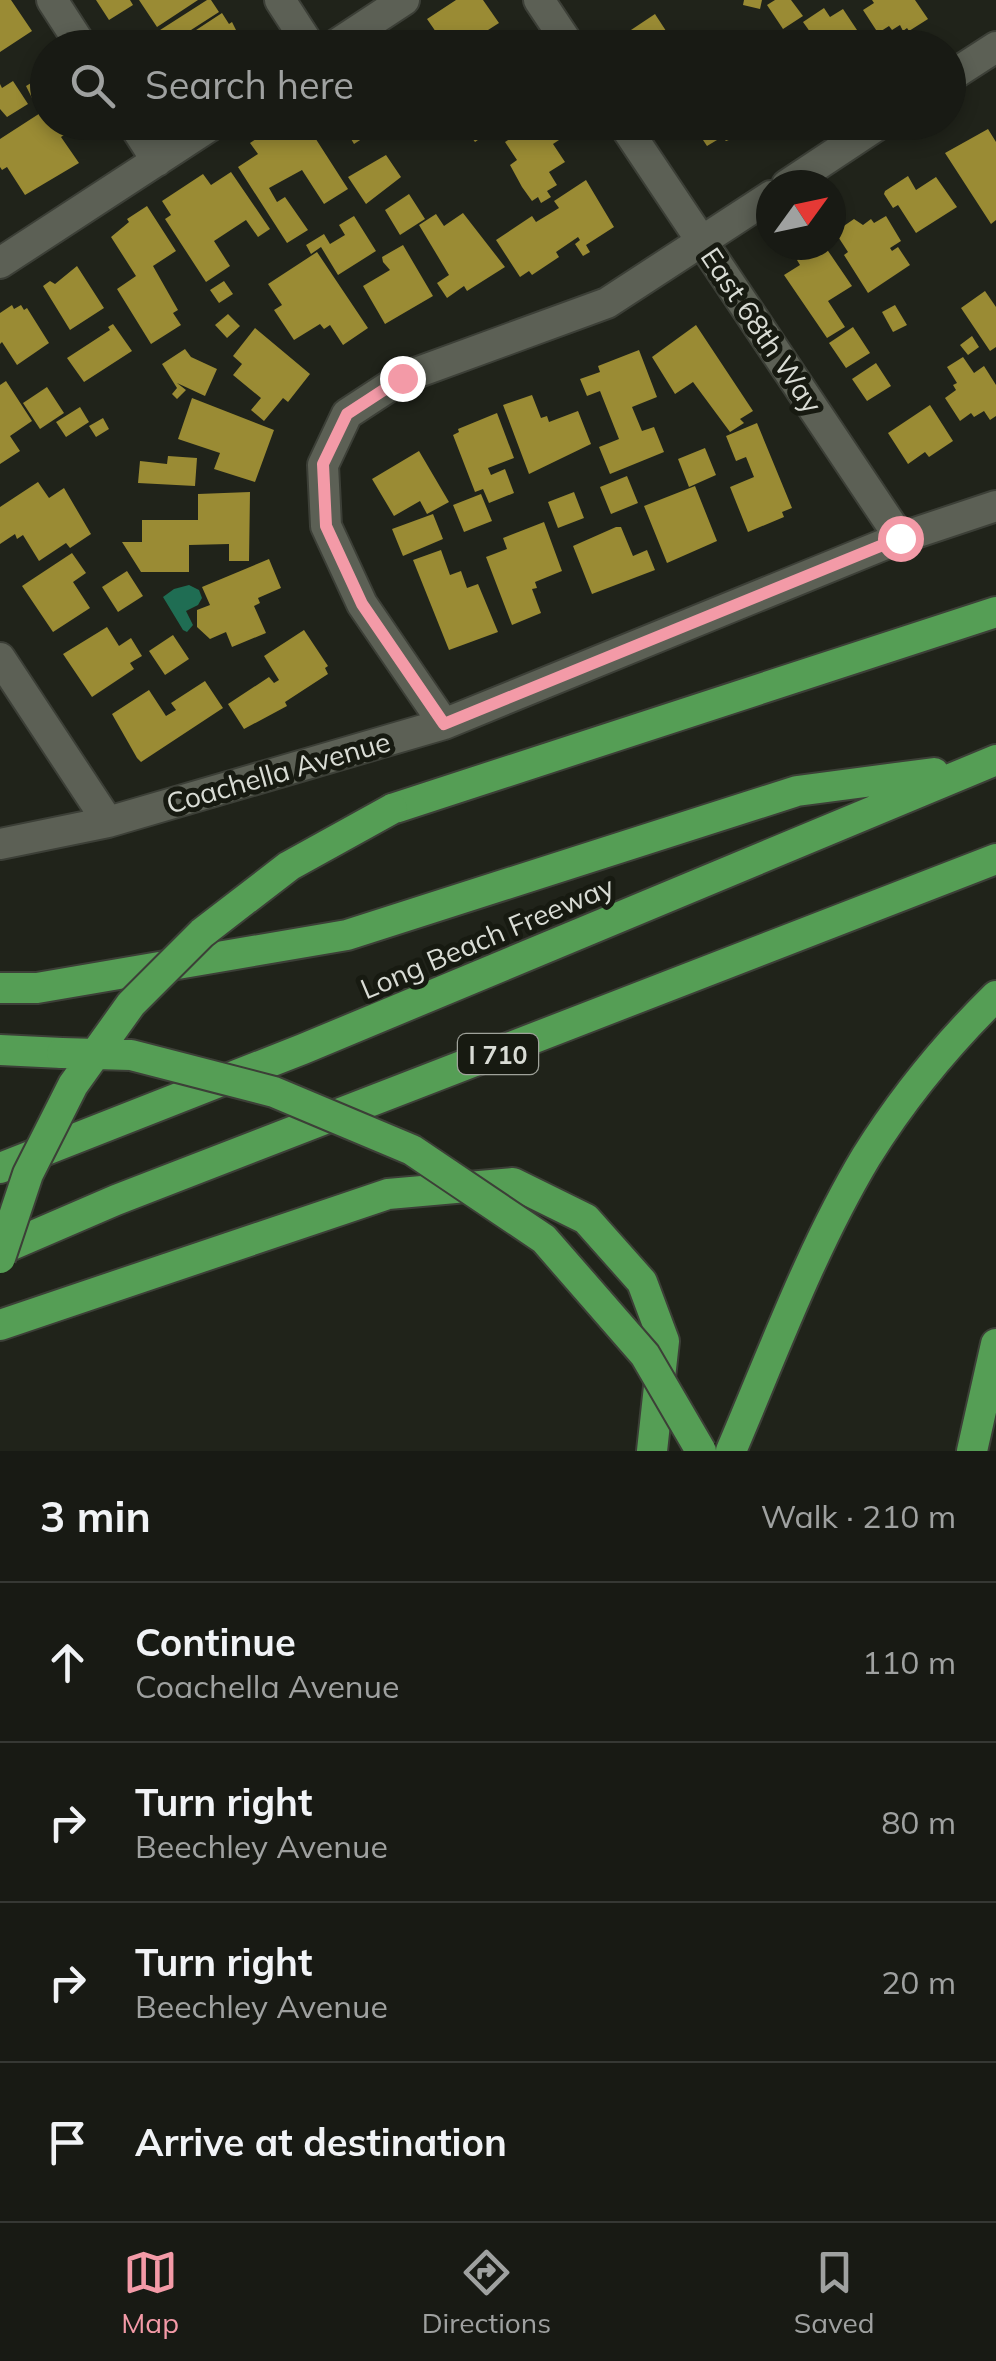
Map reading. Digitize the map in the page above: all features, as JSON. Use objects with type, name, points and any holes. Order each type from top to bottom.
[{"type":"highway","points":[[0,1258],[28,1174],[73,1086],[131,1004],[202,934],[289,866],[392,809],[996,612]]},
{"type":"highway","points":[[0,988],[37,988],[347,935],[798,791],[986,764]]},
{"type":"highway","name":"Long Beach Freeway","points":[[0,1168],[302,1048],[986,764]]},
{"type":"highway","name":"I 710","points":[[0,1250],[116,1200],[996,859]]},
{"type":"highway","points":[[732,1451],[809,1268],[867,1157],[952,1039],[996,996]]},
{"type":"highway","points":[[0,1050],[131,1056],[274,1092],[412,1150],[544,1239],[645,1354],[701,1451]]},
{"type":"highway","points":[[0,1325],[388,1194],[513,1183],[586,1219],[642,1282],[664,1341],[652,1451]]},
{"type":"highway","points":[[972,1451],[996,1344]]},
{"type":"street","points":[[52,0],[71,30]]},
{"type":"street","points":[[280,0],[299,30]]},
{"type":"street","points":[[359,30],[404,0]]},
{"type":"street","points":[[539,0],[560,30]]},
{"type":"street","points":[[966,66],[996,47]]},
{"type":"street","points":[[144,140],[157,161]]},
{"type":"street","points":[[0,263],[189,140]]},
{"type":"street","name":"East 68th Way","points":[[634,140],[900,538]]},
{"type":"street","points":[[810,170],[855,140]]},
{"type":"street","points":[[444,724],[362,604],[326,526],[323,464],[347,414],[402,378],[608,303],[756,206]]},
{"type":"street","name":"Coachella Avenue","points":[[0,844],[108,822],[444,724],[900,538],[996,506]]},
{"type":"street","points":[[0,658],[108,822]]},
{"type":"shaded area","points":[[189,585],[199,590],[202,598],[186,611],[193,625],[187,632],[163,597]]},
{"type":"building","points":[[0,0],[11,0],[31,30],[0,52]]},
{"type":"building","points":[[96,0],[130,0],[133,5],[109,20]]},
{"type":"building","points":[[139,0],[198,0],[157,27]]},
{"type":"building","points":[[207,0],[219,12],[191,30],[160,30]]},
{"type":"building","points":[[456,0],[483,0],[499,23],[488,30],[435,30],[427,19]]},
{"type":"building","points":[[744,0],[762,0],[760,9],[743,5]]},
{"type":"building","points":[[775,0],[791,0],[803,16],[783,29],[767,5]]},
{"type":"building","points":[[872,0],[915,0],[928,19],[911,30],[902,30],[900,25],[892,30],[889,26],[876,30],[863,10],[874,3]]},
{"type":"building","points":[[824,8],[830,17],[843,9],[857,30],[809,30],[803,22]]},
{"type":"building","points":[[222,13],[236,30],[196,30]]},
{"type":"building","points":[[655,14],[665,30],[631,30]]},
{"type":"building","points":[[13,81],[28,104],[7,117],[0,109],[0,84],[2,88]]},
{"type":"building","points":[[30,120],[30,140],[63,140],[79,163],[25,195],[7,167],[0,167],[0,139]]},
{"type":"building","points":[[988,129],[996,142],[996,220],[991,224],[945,153]]},
{"type":"building","points":[[316,140],[348,189],[324,204],[302,170],[269,188],[277,202],[285,197],[308,230],[287,243],[238,167],[258,154],[250,143]]},
{"type":"building","points":[[559,140],[553,144],[565,162],[549,172],[557,185],[547,191],[551,197],[541,203],[538,197],[532,201],[510,165],[517,160],[505,142]]},
{"type":"building","points":[[386,155],[401,177],[366,204],[348,177]]},
{"type":"building","points":[[231,172],[270,229],[258,237],[246,220],[214,241],[230,266],[206,282],[165,219],[171,215],[162,201],[203,174],[211,185]]},
{"type":"building","points":[[908,176],[916,190],[936,177],[957,207],[916,233],[898,205],[893,208],[884,194]]},
{"type":"building","points":[[586,180],[614,227],[586,245],[590,252],[583,256],[575,244],[580,240],[578,237],[556,252],[559,257],[532,275],[529,271],[520,277],[496,240],[532,216],[536,222],[559,208],[554,201]]},
{"type":"building","points":[[409,194],[425,219],[400,235],[385,210]]},
{"type":"building","points":[[147,206],[176,251],[153,266],[178,310],[173,313],[181,325],[151,344],[117,289],[136,276],[111,237],[129,222],[127,219]]},
{"type":"building","points":[[463,213],[505,267],[467,291],[464,286],[447,298],[437,283],[449,275],[419,225],[436,214],[444,226]]},
{"type":"building","points":[[354,216],[376,251],[338,275],[321,247],[311,254],[306,245],[324,234],[330,244],[345,235],[339,225]]},
{"type":"building","points":[[886,216],[901,241],[890,248],[892,251],[898,247],[910,265],[868,293],[846,258],[846,224],[854,219],[863,225],[871,219],[874,223]]},
{"type":"building","points":[[403,245],[433,296],[385,324],[363,286],[390,270],[382,257]]},
{"type":"building","points":[[317,252],[368,328],[343,345],[330,325],[324,329],[320,324],[294,340],[274,310],[282,305],[268,284]]},
{"type":"building","points":[[797,260],[834,260],[852,286],[828,301],[845,327],[827,338],[784,275],[800,265]]},
{"type":"building","points":[[77,266],[104,308],[70,330],[43,286],[50,281],[55,284]]},
{"type":"building","points":[[224,281],[233,294],[219,303],[210,290]]},
{"type":"building","points":[[985,291],[996,307],[996,347],[990,351],[961,308]]},
{"type":"building","points":[[12,305],[14,309],[21,305],[24,310],[27,308],[49,343],[17,365],[0,344],[0,313]]},
{"type":"building","points":[[895,305],[907,325],[893,332],[882,312]]},
{"type":"building","points":[[228,314],[240,326],[227,338],[215,325]]},
{"type":"building","points":[[113,324],[132,351],[84,382],[67,358],[110,330],[108,327]]},
{"type":"building","points":[[696,325],[753,411],[730,432],[693,382],[675,394],[652,357]]},
{"type":"building","points":[[853,327],[870,353],[846,368],[829,343]]},
{"type":"building","points":[[255,328],[310,374],[288,402],[283,398],[264,421],[251,410],[261,398],[233,375],[242,364],[233,356]]},
{"type":"building","points":[[972,336],[979,347],[968,355],[960,345]]},
{"type":"building","points":[[185,349],[191,357],[217,369],[205,396],[177,383],[186,390],[177,399],[172,394],[177,388],[162,364]]},
{"type":"building","points":[[639,350],[657,397],[632,407],[642,431],[654,427],[664,452],[610,474],[599,447],[619,439],[600,391],[587,396],[580,379],[600,372],[598,366]]},
{"type":"building","points":[[963,357],[974,373],[984,366],[996,385],[996,416],[990,420],[984,411],[974,417],[971,413],[960,421],[945,398],[956,390],[953,385],[957,383],[947,367]]},
{"type":"building","points":[[876,363],[891,386],[867,401],[852,379]]},
{"type":"building","points":[[6,381],[32,421],[10,436],[20,451],[0,464],[0,385]]},
{"type":"building","points":[[47,387],[64,413],[40,429],[23,403]]},
{"type":"building","points":[[532,395],[541,418],[547,416],[549,422],[578,411],[591,444],[529,474],[503,405]]},
{"type":"building","points":[[192,398],[274,430],[255,482],[214,469],[220,453],[178,439]]},
{"type":"building","points":[[930,405],[953,441],[929,457],[925,452],[908,464],[888,433]]},
{"type":"building","points":[[80,407],[89,422],[66,437],[56,422]]},
{"type":"building","points":[[497,413],[514,458],[488,468],[491,475],[505,469],[514,493],[489,503],[483,489],[475,492],[453,435],[458,429]]},
{"type":"building","points":[[103,418],[109,429],[96,437],[89,426]]},
{"type":"building","points":[[757,423],[792,508],[782,512],[784,517],[748,532],[730,487],[754,477],[746,457],[736,461],[726,436]]},
{"type":"building","points":[[705,448],[716,475],[689,487],[678,459]]},
{"type":"building","points":[[419,451],[449,502],[427,514],[420,501],[394,516],[372,479]]},
{"type":"building","points":[[168,456],[197,458],[195,486],[138,483],[140,461],[167,464]]},
{"type":"building","points":[[627,476],[638,503],[611,514],[600,487]]},
{"type":"building","points":[[38,482],[49,498],[64,488],[91,534],[70,548],[66,543],[39,561],[23,535],[17,539],[15,534],[0,544],[0,507]]},
{"type":"building","points":[[695,486],[717,541],[667,563],[644,506]]},
{"type":"building","points":[[250,492],[249,561],[229,561],[229,544],[189,545],[189,572],[141,572],[122,542],[142,542],[142,520],[198,520],[198,494]]},
{"type":"building","points":[[574,492],[584,518],[558,528],[548,502]]},
{"type":"building","points":[[481,494],[492,521],[464,532],[453,505]]},
{"type":"building","points":[[433,514],[443,539],[403,556],[392,529]]},
{"type":"building","points":[[544,522],[562,571],[535,582],[537,588],[532,589],[541,613],[512,625],[486,557],[507,549],[503,538]]},
{"type":"building","points":[[621,527],[633,556],[647,550],[655,570],[592,594],[573,546]]},
{"type":"building","points":[[441,550],[450,575],[461,571],[467,588],[478,584],[498,632],[449,650],[413,560]]},
{"type":"building","points":[[72,553],[86,573],[73,582],[90,608],[53,632],[22,586]]},
{"type":"building","points":[[269,559],[281,588],[258,598],[260,603],[254,606],[266,633],[232,647],[226,632],[210,639],[197,627],[197,610],[210,605],[202,587]]},
{"type":"building","points":[[127,571],[143,596],[118,612],[102,587]]},
{"type":"building","points":[[107,627],[119,646],[131,638],[142,656],[130,663],[134,669],[92,697],[63,654]]},
{"type":"building","points":[[304,630],[328,666],[328,674],[285,702],[287,706],[244,729],[228,704],[269,677],[274,683],[279,680],[264,656]]},
{"type":"building","points":[[173,635],[189,659],[165,675],[149,651]]},
{"type":"building","points":[[205,681],[223,708],[141,762],[112,714],[149,690],[166,716],[176,710],[171,703]]},
{"type":"route","points":[[402,378],[347,414],[323,464],[326,526],[362,604],[444,724],[900,538]]}]
